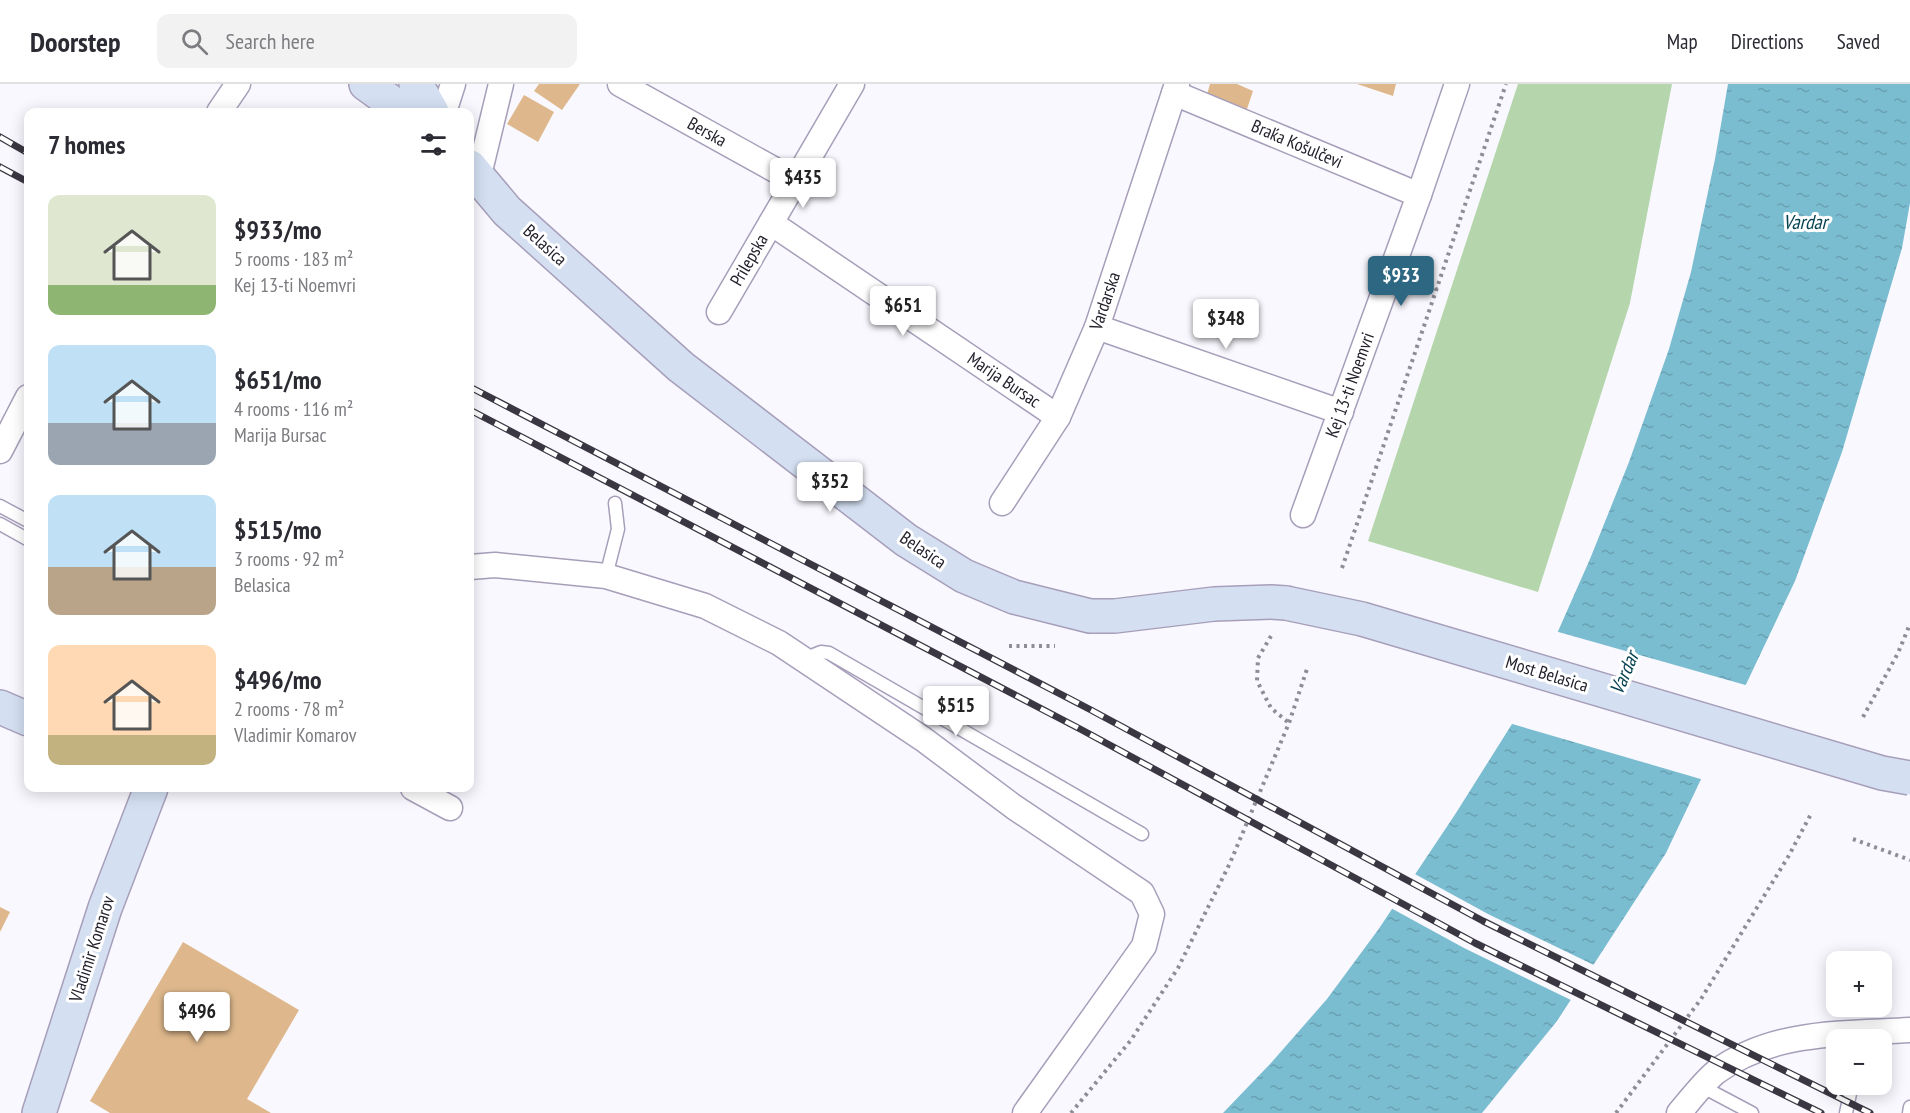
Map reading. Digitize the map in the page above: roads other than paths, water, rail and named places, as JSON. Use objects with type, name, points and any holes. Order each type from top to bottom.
[{"type":"street","points":[[222,108],[238,84]]},
{"type":"street","points":[[366,84],[399,108]]},
{"type":"street","points":[[416,84],[430,108]]},
{"type":"street","points":[[445,108],[453,84]]},
{"type":"street","points":[[474,176],[501,84]]},
{"type":"street","name":"Berska","points":[[620,84],[795,181]]},
{"type":"street","name":"Prilepska","points":[[719,312],[852,84]]},
{"type":"street","name":"Kej 13-ti Noemvri","points":[[1303,515],[1457,84]]},
{"type":"street","name":"Braḱa Košulčevi","points":[[1175,89],[1419,195]]},
{"type":"street","name":"Vardarska","points":[[1002,503],[1058,417],[1097,327],[1175,89]]},
{"type":"street","name":"Belasica","points":[[474,185],[507,211],[681,367],[906,540],[964,576],[1014,597],[1090,616],[1115,616],[1214,604],[1286,603]]},
{"type":"street","name":"Marija Bursac","points":[[771,222],[1058,417]]},
{"type":"street","points":[[1097,327],[1341,412]]},
{"type":"street","points":[[0,451],[24,405]]},
{"type":"street","points":[[474,567],[495,566],[606,576],[705,606],[779,643],[804,659],[923,739],[1014,807],[1142,893],[1152,914],[1144,946],[1025,1113]]},
{"type":"street","name":"Most Belasica","points":[[1286,603],[1372,622],[1882,773],[1910,778]]},
{"type":"street","points":[[0,706],[24,717]]},
{"type":"street","name":"Vladimir Komarov","points":[[39,1113],[105,908],[149,792]]},
{"type":"street","points":[[420,792],[450,808]]},
{"type":"street","points":[[1892,1032],[1910,1030]]},
{"type":"street","points":[[1679,1113],[1701,1086],[1742,1056],[1779,1041],[1826,1035]]},
{"type":"lane","points":[[606,576],[618,529],[615,503]]},
{"type":"lane","points":[[0,506],[24,519]]},
{"type":"lane","points":[[0,525],[24,537]]},
{"type":"lane","points":[[804,659],[821,652],[829,653],[1142,834]]},
{"type":"lane","points":[[1701,1086],[1752,1113]]},
{"type":"lane","points":[[1846,1113],[1850,1095]]},
{"type":"lane","points":[[1909,1113],[1910,1107]]},
{"type":"water","name":"Vardar","points":[[1728,84],[1910,84],[1910,203],[1902,248],[1842,452],[1795,581],[1666,853],[1557,1021],[1482,1113],[1223,1113],[1327,999],[1378,930],[1512,724],[1540,672],[1590,559],[1629,462],[1669,349],[1691,272]]},
{"type":"railway","points":[[0,137],[24,151]]},
{"type":"railway","points":[[0,167],[24,180]]},
{"type":"railway","points":[[474,389],[1091,710],[1483,921],[1870,1113]]},
{"type":"railway","points":[[474,412],[1082,730],[1475,943],[1821,1113]]}]
